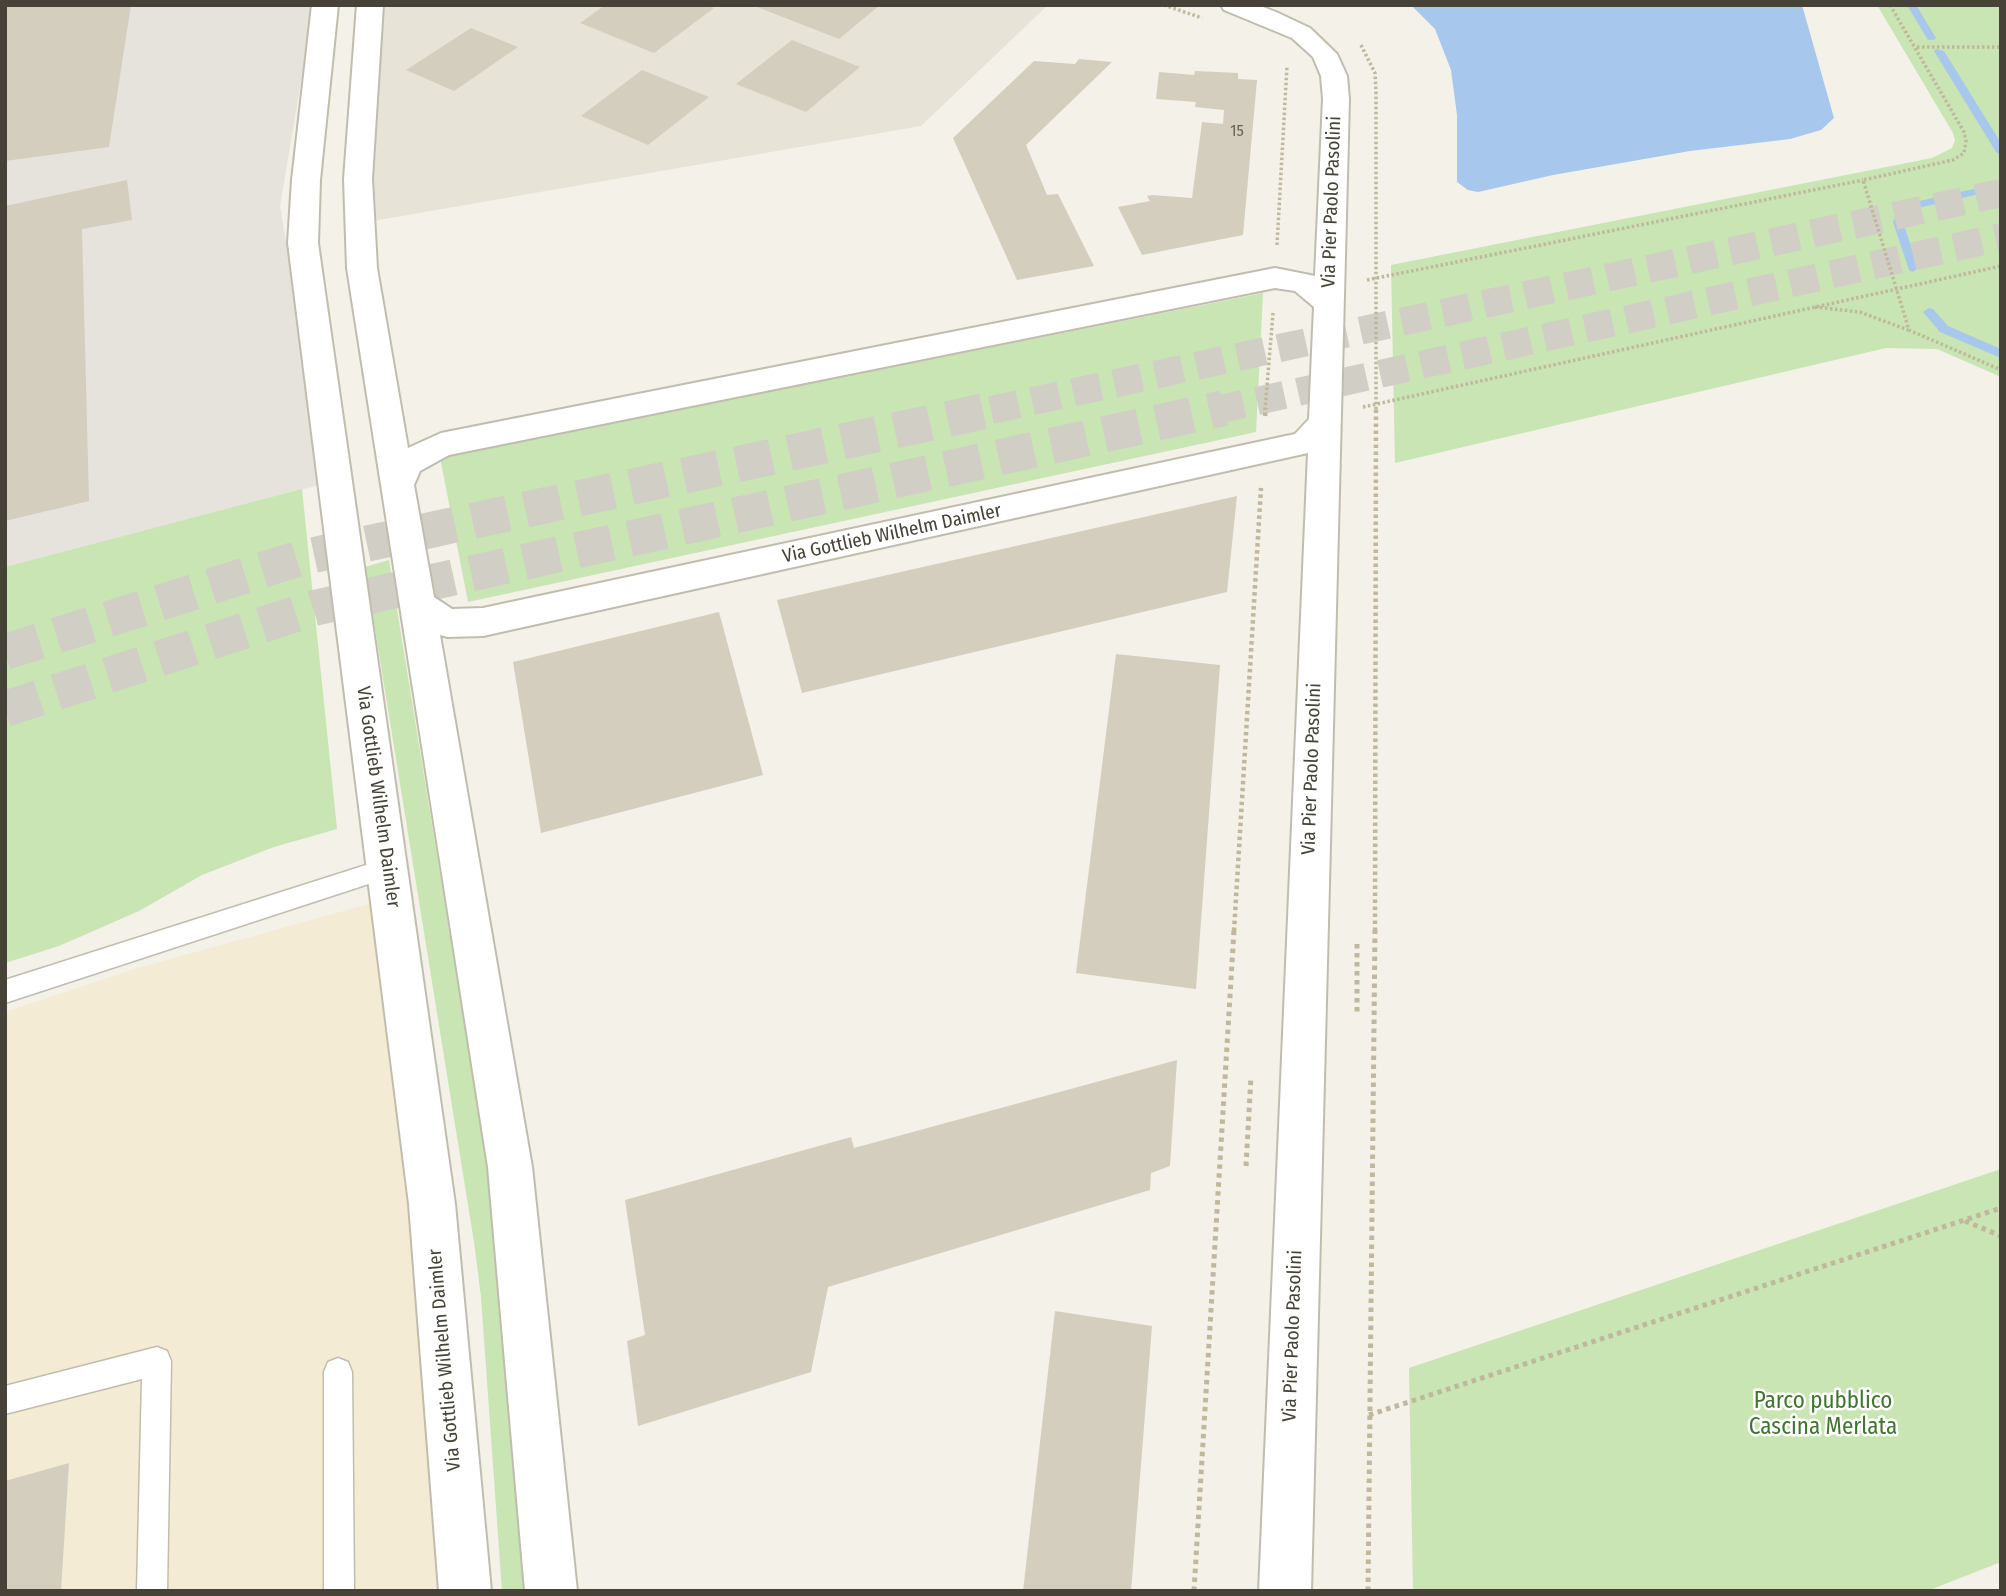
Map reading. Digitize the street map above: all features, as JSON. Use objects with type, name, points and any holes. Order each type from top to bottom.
[{"type":"street","name":"Via Gottlieb Wilhelm Daimler","points":[[325,5],[306,180],[303,243],[432,1204],[465,1591]]},
{"type":"street","points":[[370,5],[358,180],[362,268],[510,1167],[551,1591]]},
{"type":"street","name":"Via Pier Paolo Pasolini","points":[[1233,5],[1301,33],[1324,54],[1334,76],[1336,99],[1285,1591]]},
{"type":"street","points":[[397,486],[407,463],[441,445],[1275,278],[1303,282],[1316,290],[1328,304]]},
{"type":"street","name":"Via Gottlieb Wilhelm Daimler","points":[[417,602],[426,612],[448,623],[483,622],[1290,447],[1306,442],[1324,423]]},
{"type":"lane","points":[[5,992],[388,868]]},
{"type":"lane","points":[[5,1401],[157,1361],[152,1591]]},
{"type":"lane","points":[[338,1372],[339,1591]]},
{"type":"path","points":[[1164,5],[1211,21]]},
{"type":"path","points":[[1362,281],[1936,166],[1953,160],[1964,153],[1964,132],[1890,5]]},
{"type":"path","points":[[1360,43],[1366,50],[1375,73],[1376,92],[1375,1063],[1368,1591]]},
{"type":"path","points":[[1916,47],[2001,47]]},
{"type":"path","points":[[1276,247],[1288,75],[1286,63]]},
{"type":"path","points":[[1863,180],[1909,330]]},
{"type":"path","points":[[1362,407],[2001,266]]},
{"type":"path","points":[[1810,307],[1860,312],[2001,370]]},
{"type":"path","points":[[1265,420],[1273,312]]},
{"type":"path","points":[[1194,1591],[1261,486]]},
{"type":"path","points":[[1357,944],[1357,1013]]},
{"type":"path","points":[[1246,1167],[1251,1077]]},
{"type":"path","points":[[1369,1415],[2001,1208]]},
{"type":"path","points":[[1964,1221],[2001,1236]]},
{"type":"shaded area","points":[[5,5],[314,5],[280,206],[327,483],[5,567]]},
{"type":"shaded area","points":[[357,5],[1048,5],[921,126],[344,226],[345,168]]},
{"type":"shaded area","points":[[376,902],[412,1213],[442,1591],[5,1591],[5,1012],[138,968]]},
{"type":"green space","points":[[1877,5],[2001,5],[2001,377],[1937,349],[1886,348],[1395,463],[1391,265],[1932,158],[1952,148],[1955,140],[1953,133]]},
{"type":"green space","points":[[1263,293],[1256,432],[468,602],[440,457]]},
{"type":"green space","points":[[302,489],[337,829],[274,847],[202,875],[139,911],[59,946],[5,963],[5,567]]},
{"type":"green space","points":[[389,560],[489,1176],[503,1229],[535,1591],[502,1591],[481,1297],[474,1242],[365,567]]},
{"type":"green space","name":"Parco pubblico Cascina Merlata","points":[[2001,1169],[2001,1562],[1927,1591],[1413,1591],[1409,1368]]},
{"type":"water","points":[[1411,5],[1802,5],[1834,118],[1821,130],[1790,139],[1690,151],[1553,175],[1478,192],[1468,190],[1457,182],[1457,115],[1451,70],[1435,29]]},
{"type":"building","points":[[5,5],[131,5],[109,147],[5,161]]},
{"type":"building","points":[[605,5],[706,5],[714,8],[654,53],[580,23]]},
{"type":"building","points":[[752,5],[880,5],[839,39]]},
{"type":"building","points":[[471,28],[518,47],[454,91],[406,70]]},
{"type":"building","points":[[792,40],[860,67],[806,112],[736,84]]},
{"type":"building","points":[[1079,59],[1112,62],[1026,145],[1047,195],[1058,194],[1094,266],[1017,280],[953,138],[1034,61],[1075,64]]},
{"type":"building","points":[[642,70],[709,97],[648,145],[581,116]]},
{"type":"building","points":[[1195,71],[1238,73],[1238,79],[1257,80],[1243,235],[1142,255],[1118,207],[1150,201],[1147,196],[1152,195],[1192,198],[1202,122],[1223,124],[1224,110],[1195,107],[1196,102],[1156,99],[1159,72],[1194,75]]},
{"type":"building","points":[[127,180],[132,220],[82,229],[89,501],[5,521],[5,206]]},
{"type":"building","points":[[1237,496],[1227,592],[802,693],[777,600]]},
{"type":"building","points":[[719,612],[763,775],[541,833],[513,662]]},
{"type":"building","points":[[1116,654],[1220,665],[1196,989],[1076,973]]},
{"type":"building","points":[[1177,1060],[1170,1166],[1151,1173],[1150,1190],[828,1287],[811,1372],[638,1426],[627,1341],[645,1335],[625,1200],[851,1137],[854,1148]]},
{"type":"building","points":[[1055,1311],[1152,1326],[1131,1591],[1023,1591]]},
{"type":"building","points":[[69,1463],[61,1591],[5,1591],[5,1481]]},
{"type":"waterway","points":[[1911,5],[1931,38]]},
{"type":"waterway","points":[[1939,51],[2001,152]]},
{"type":"waterway","points":[[1913,268],[1898,222],[1905,207],[2001,186]]},
{"type":"waterway","points":[[1929,312],[1944,329],[2001,354]]},
{"type":"tunnel","points":[[991,410],[2001,193]]},
{"type":"tunnel","points":[[1216,410],[2001,237]]},
{"type":"tunnel","points":[[5,652],[300,558],[999,408]]},
{"type":"tunnel","points":[[5,709],[314,608],[1224,408]]}]
